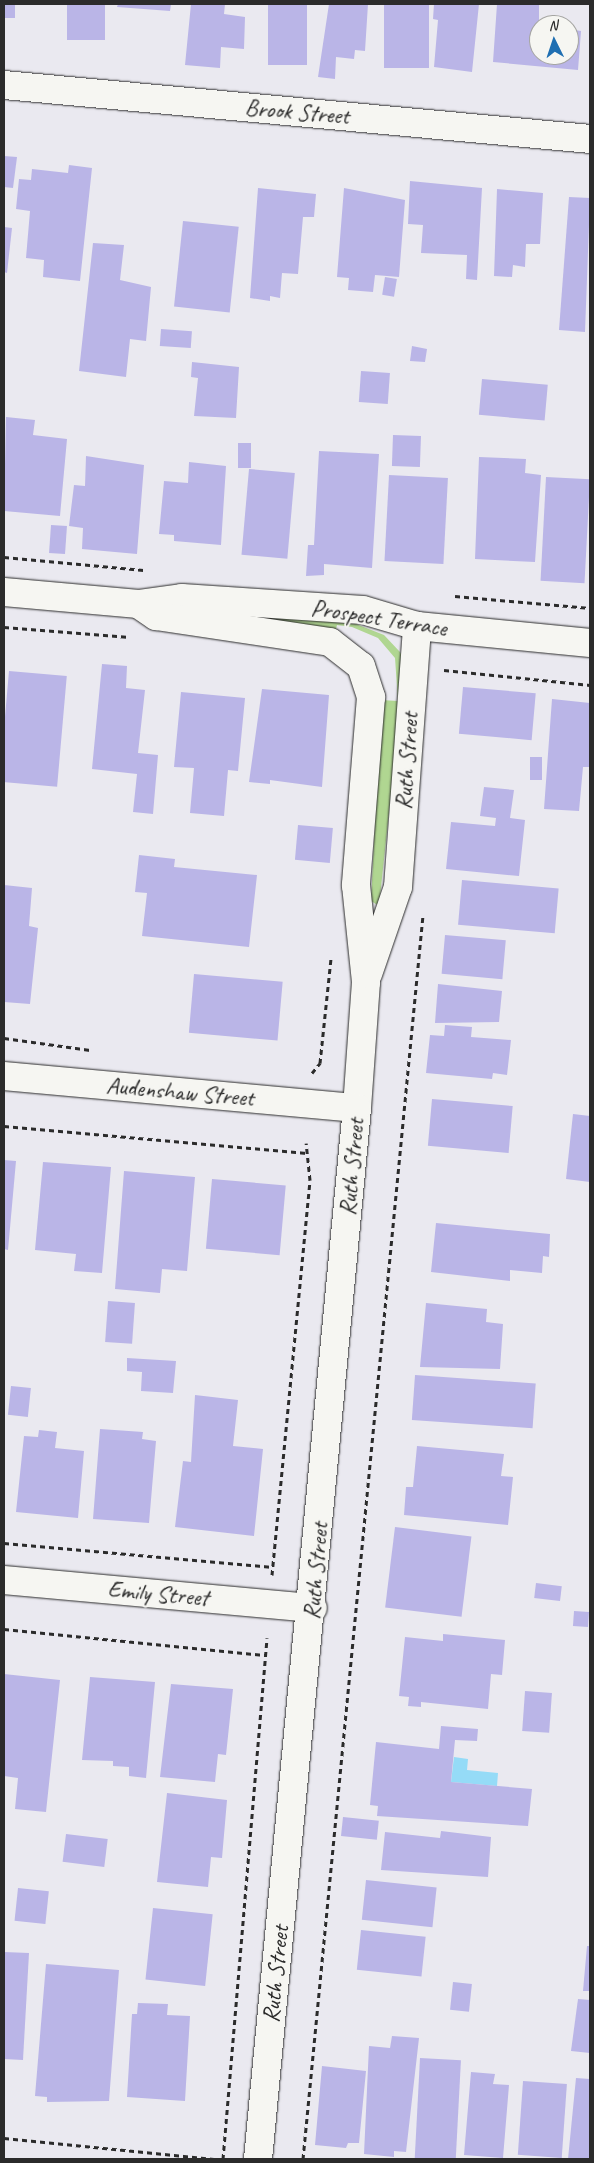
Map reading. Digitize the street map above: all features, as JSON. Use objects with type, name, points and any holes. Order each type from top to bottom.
[{"type":"street","name":"Brook Street","points":[[4,85],[590,139]]},
{"type":"street","name":"Prospect Terrace","points":[[4,592],[138,604],[182,598],[363,610],[417,626],[590,643]]},
{"type":"street","name":"Prospect Terrace","points":[[138,604],[156,616],[330,642],[361,666]]},
{"type":"street","name":"Ruth Street","points":[[366,982],[398,888],[417,626]]},
{"type":"street","name":"Ruth Street","points":[[258,2159],[313,1608],[357,1108],[366,982],[356,885],[371,697],[361,666]]},
{"type":"street","name":"Audenshaw Street","points":[[4,1076],[357,1108]]},
{"type":"street","name":"Emily Street","points":[[4,1580],[313,1608]]},
{"type":"path","points":[[4,627],[141,638]]},
{"type":"path","points":[[444,679],[444,670],[590,685]]},
{"type":"path","points":[[303,2159],[424,911]]},
{"type":"path","points":[[303,1073],[311,1074],[320,1063],[332,946]]},
{"type":"path","points":[[4,1038],[98,1051]]},
{"type":"path","points":[[4,1126],[307,1153]]},
{"type":"path","points":[[271,1580],[310,1180],[306,1143]]},
{"type":"path","points":[[4,1543],[273,1567]]},
{"type":"path","points":[[4,1629],[265,1655]]},
{"type":"path","points":[[223,2159],[267,1638]]},
{"type":"path","points":[[4,2138],[214,2159]]},
{"type":"green space","points":[[247,612],[356,624],[384,635],[400,652],[405,663],[379,906],[371,901],[381,700],[398,701],[395,658],[378,638],[352,627],[337,625],[335,634],[243,617]]},
{"type":"water","points":[[454,1757],[468,1759],[467,1770],[498,1773],[497,1786],[451,1782]]},
{"type":"building","points":[[4,4],[15,4],[15,18],[4,18]]},
{"type":"building","points":[[67,4],[105,4],[105,40],[67,40]]},
{"type":"building","points":[[118,4],[171,4],[170,11],[117,7]]},
{"type":"building","points":[[191,4],[225,4],[224,14],[245,17],[244,49],[221,47],[220,68],[185,65]]},
{"type":"building","points":[[268,4],[307,4],[307,65],[268,65]]},
{"type":"building","points":[[329,4],[368,4],[365,51],[355,50],[354,59],[336,57],[335,79],[318,77]]},
{"type":"building","points":[[384,4],[429,4],[429,68],[384,68]]},
{"type":"building","points":[[434,4],[479,4],[472,72],[434,67],[438,20],[433,19]]},
{"type":"building","points":[[497,4],[539,4],[539,15],[529,15],[529,65],[578,65],[578,70],[493,62]]},
{"type":"building","points":[[579,31],[581,31],[579,57]]},
{"type":"building","points":[[4,156],[17,157],[13,188],[4,187]]},
{"type":"building","points":[[69,165],[92,168],[80,281],[43,277],[44,260],[26,258],[30,211],[16,209],[19,179],[31,180],[32,169],[68,173]]},
{"type":"building","points":[[410,181],[482,188],[477,280],[466,279],[467,255],[421,253],[423,225],[408,224]]},
{"type":"building","points":[[258,188],[316,194],[314,217],[303,217],[298,274],[282,273],[280,298],[270,296],[270,301],[250,298]]},
{"type":"building","points":[[344,188],[405,200],[399,277],[375,275],[373,292],[348,290],[349,278],[337,277]]},
{"type":"building","points":[[497,189],[543,193],[540,244],[526,244],[525,267],[513,265],[512,277],[494,276]]},
{"type":"building","points":[[569,197],[590,198],[585,332],[559,330]]},
{"type":"building","points":[[183,221],[239,227],[230,312],[174,307]]},
{"type":"building","points":[[4,227],[12,228],[7,273],[4,272]]},
{"type":"building","points":[[93,243],[124,245],[120,280],[151,287],[146,341],[130,339],[126,377],[79,371]]},
{"type":"building","points":[[385,277],[397,279],[394,297],[382,295]]},
{"type":"building","points":[[161,329],[192,331],[191,348],[160,346]]},
{"type":"building","points":[[412,346],[427,349],[425,362],[410,361]]},
{"type":"building","points":[[192,362],[239,367],[236,418],[194,416],[198,378],[191,377]]},
{"type":"building","points":[[361,371],[390,373],[388,404],[359,402]]},
{"type":"building","points":[[482,379],[548,385],[545,421],[479,415]]},
{"type":"building","points":[[6,417],[35,420],[33,435],[67,439],[60,516],[4,511]]},
{"type":"building","points":[[393,435],[421,436],[420,467],[392,466]]},
{"type":"building","points":[[238,443],[251,443],[251,468],[238,468]]},
{"type":"building","points":[[319,451],[379,454],[372,568],[324,564],[324,575],[306,576],[308,545],[314,545]]},
{"type":"building","points":[[86,456],[144,465],[137,554],[82,549],[83,528],[69,526],[74,485],[85,486]]},
{"type":"building","points":[[479,457],[526,459],[525,473],[541,475],[535,562],[475,559]]},
{"type":"building","points":[[189,462],[226,466],[221,545],[174,541],[174,535],[159,534],[164,481],[188,483]]},
{"type":"building","points":[[249,469],[295,473],[287,559],[242,555]]},
{"type":"building","points":[[389,475],[448,478],[443,564],[384,561]]},
{"type":"building","points":[[546,477],[590,479],[584,583],[541,581]]},
{"type":"building","points":[[51,525],[67,526],[65,554],[49,553]]},
{"type":"building","points":[[102,664],[127,666],[126,688],[145,690],[138,753],[158,755],[153,814],[133,812],[137,774],[92,769]]},
{"type":"building","points":[[9,671],[67,676],[57,787],[4,782],[4,728]]},
{"type":"building","points":[[463,687],[536,693],[532,740],[459,734]]},
{"type":"building","points":[[262,689],[329,695],[322,787],[270,780],[270,784],[249,782]]},
{"type":"building","points":[[181,692],[245,698],[238,771],[228,770],[224,816],[190,813],[194,768],[174,767]]},
{"type":"building","points":[[552,699],[590,703],[589,767],[583,767],[579,811],[544,809]]},
{"type":"building","points":[[530,757],[542,757],[542,780],[530,780]]},
{"type":"building","points":[[484,787],[514,790],[510,818],[525,820],[519,876],[446,869],[451,822],[495,826],[496,818],[480,816]]},
{"type":"building","points":[[298,825],[333,828],[330,863],[295,860]]},
{"type":"building","points":[[139,855],[175,859],[174,867],[257,875],[249,947],[142,936],[147,893],[135,892]]},
{"type":"building","points":[[462,880],[559,888],[555,933],[458,925]]},
{"type":"building","points":[[4,885],[32,888],[29,926],[38,928],[30,1004],[4,1002]]},
{"type":"building","points":[[445,935],[506,940],[502,979],[442,974]]},
{"type":"building","points":[[194,974],[283,982],[278,1041],[189,1033]]},
{"type":"building","points":[[438,984],[502,991],[499,1022],[435,1023]]},
{"type":"building","points":[[445,1025],[472,1027],[471,1037],[511,1040],[507,1075],[493,1073],[492,1079],[426,1073],[430,1035],[444,1036]]},
{"type":"building","points":[[432,1099],[513,1106],[509,1153],[428,1146]]},
{"type":"building","points":[[573,1114],[590,1116],[590,1182],[566,1179]]},
{"type":"building","points":[[4,1160],[16,1161],[8,1250],[4,1249]]},
{"type":"building","points":[[43,1162],[111,1167],[102,1273],[74,1271],[76,1254],[35,1250]]},
{"type":"building","points":[[124,1171],[195,1177],[187,1271],[162,1269],[160,1293],[115,1289]]},
{"type":"building","points":[[212,1179],[286,1185],[280,1255],[206,1249]]},
{"type":"building","points":[[436,1223],[550,1234],[549,1257],[543,1256],[542,1273],[510,1270],[510,1281],[431,1272]]},
{"type":"building","points":[[108,1301],[135,1303],[132,1344],[105,1342]]},
{"type":"building","points":[[426,1303],[487,1309],[486,1322],[503,1324],[500,1369],[420,1367]]},
{"type":"building","points":[[127,1358],[176,1361],[173,1393],[141,1391],[142,1372],[127,1371]]},
{"type":"building","points":[[415,1375],[536,1383],[533,1428],[412,1420]]},
{"type":"building","points":[[11,1386],[31,1388],[28,1417],[8,1415]]},
{"type":"building","points":[[195,1395],[238,1400],[233,1446],[263,1449],[254,1536],[175,1527],[183,1461],[191,1462]]},
{"type":"building","points":[[100,1429],[143,1432],[142,1439],[156,1441],[149,1523],[93,1519]]},
{"type":"building","points":[[39,1430],[57,1432],[55,1448],[84,1451],[78,1518],[16,1512],[24,1436],[38,1437]]},
{"type":"building","points":[[417,1446],[504,1454],[501,1476],[513,1477],[508,1525],[404,1515],[406,1487],[413,1487]]},
{"type":"building","points":[[395,1527],[471,1536],[462,1617],[385,1607]]},
{"type":"building","points":[[536,1583],[562,1586],[560,1601],[534,1598]]},
{"type":"building","points":[[574,1611],[589,1612],[588,1627],[573,1626]]},
{"type":"building","points":[[443,1634],[505,1640],[502,1675],[491,1674],[488,1709],[421,1702],[421,1707],[408,1706],[409,1697],[399,1696],[405,1637],[443,1641]]},
{"type":"building","points":[[4,1674],[60,1680],[46,1812],[15,1809],[18,1778],[4,1776]]},
{"type":"building","points":[[90,1677],[155,1682],[146,1778],[129,1776],[129,1767],[113,1766],[113,1761],[82,1760]]},
{"type":"building","points":[[171,1684],[233,1689],[226,1755],[218,1754],[215,1782],[160,1777]]},
{"type":"building","points":[[525,1691],[552,1693],[549,1733],[522,1731]]},
{"type":"building","points":[[441,1726],[478,1729],[477,1741],[455,1740],[451,1782],[532,1789],[528,1826],[377,1816],[378,1806],[370,1805],[376,1742],[439,1749]]},
{"type":"building","points":[[167,1793],[227,1800],[222,1858],[211,1857],[208,1887],[157,1882]]},
{"type":"building","points":[[343,1817],[379,1821],[377,1840],[341,1836]]},
{"type":"building","points":[[441,1831],[491,1837],[488,1877],[381,1870],[385,1832],[440,1838]]},
{"type":"building","points":[[66,1834],[108,1839],[104,1867],[63,1862]]},
{"type":"building","points":[[366,1880],[437,1887],[432,1927],[362,1920]]},
{"type":"building","points":[[18,1888],[49,1891],[45,1924],[15,1921]]},
{"type":"building","points":[[153,1908],[213,1914],[205,1986],[145,1980]]},
{"type":"building","points":[[361,1930],[426,1937],[421,1977],[357,1970]]},
{"type":"building","points":[[587,1946],[590,1946],[590,1991],[583,1991]]},
{"type":"building","points":[[4,1952],[29,1953],[23,2060],[4,2059]]},
{"type":"building","points":[[46,1964],[119,1970],[109,2101],[47,2102],[47,2097],[35,2096]]},
{"type":"building","points":[[453,1982],[472,1984],[469,2012],[450,2010]]},
{"type":"building","points":[[578,1999],[590,2000],[590,2053],[571,2051]]},
{"type":"building","points":[[138,2003],[168,2004],[167,2015],[190,2016],[185,2101],[127,2097],[132,2014],[137,2014]]},
{"type":"building","points":[[392,2036],[419,2038],[406,2152],[394,2151],[394,2157],[364,2154],[369,2046],[390,2048]]},
{"type":"building","points":[[420,2058],[461,2060],[456,2159],[415,2159]]},
{"type":"building","points":[[322,2066],[366,2071],[359,2143],[348,2143],[346,2148],[315,2145]]},
{"type":"building","points":[[471,2072],[495,2074],[493,2084],[509,2085],[503,2158],[464,2155]]},
{"type":"building","points":[[576,2078],[590,2079],[590,2159],[568,2159]]},
{"type":"building","points":[[523,2081],[567,2084],[562,2158],[518,2155]]}]
